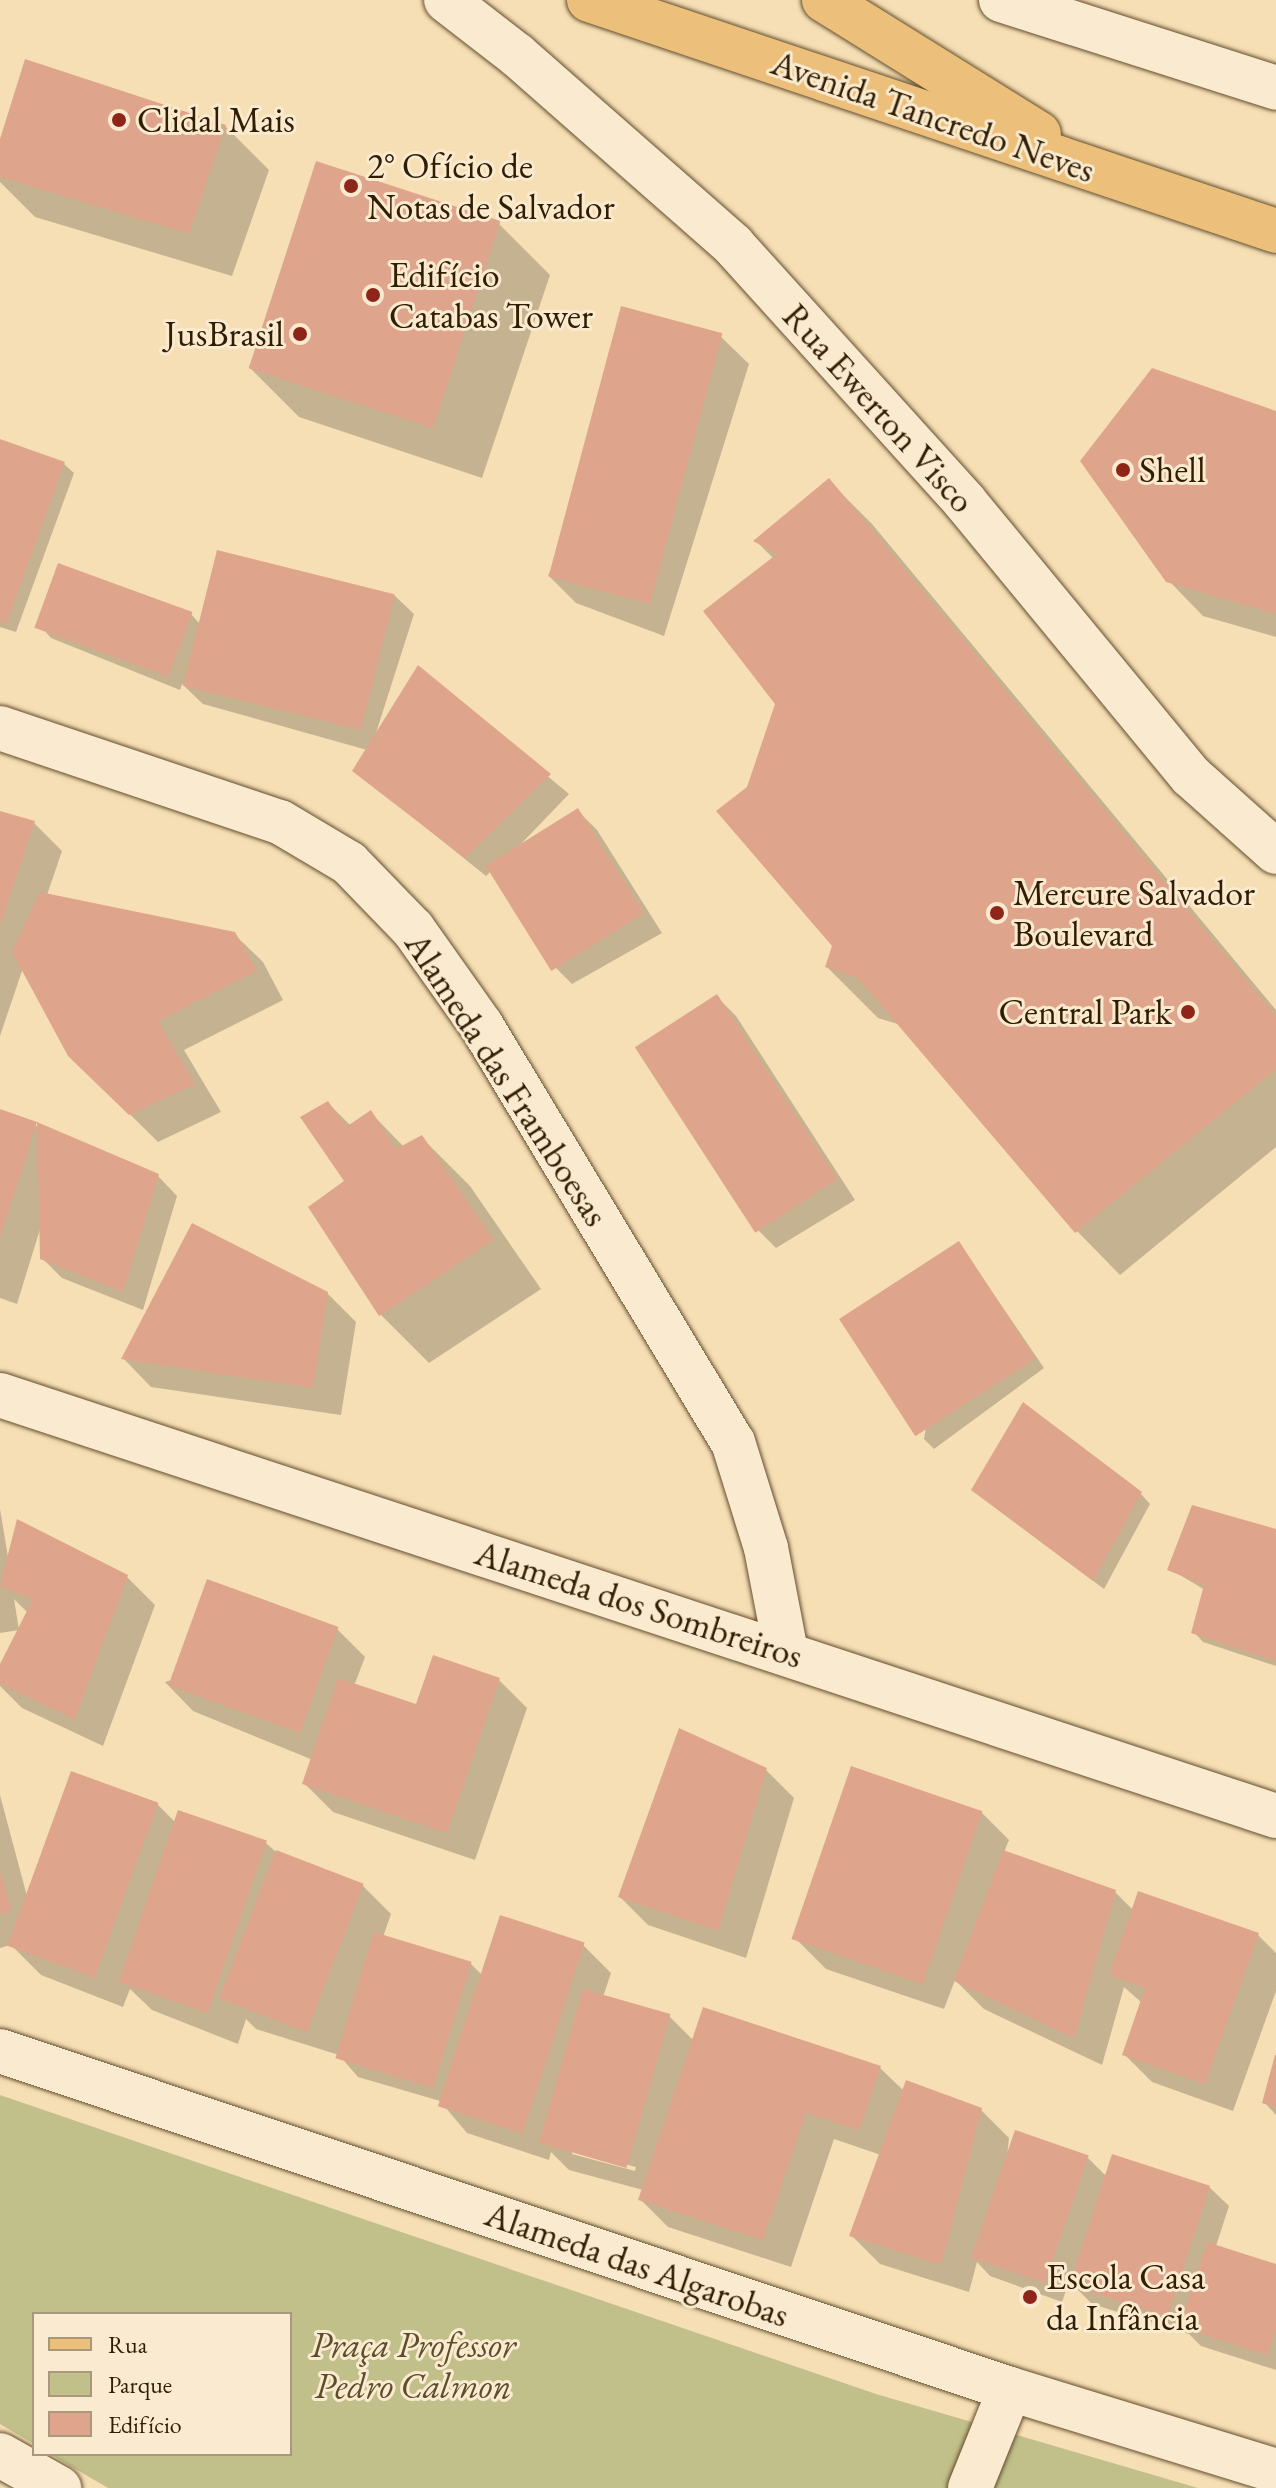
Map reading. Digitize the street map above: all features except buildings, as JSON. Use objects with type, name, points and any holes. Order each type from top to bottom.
[{"type":"main road","name":"Avenida Tancredo Neves","points":[[589,0],[1276,231]]},
{"type":"main road","points":[[824,0],[1101,172]]},
{"type":"street","name":"Rua Ewerton Visco","points":[[446,0],[517,55],[733,245],[965,502],[1191,776],[1276,852]]},
{"type":"street","points":[[1001,0],[1276,88]]},
{"type":"street","name":"Alameda das Framboesas","points":[[0,728],[280,822],[349,863],[413,929],[481,1025],[733,1442],[766,1548],[786,1652]]},
{"type":"street","name":"Alameda dos Sombreiros","points":[[0,1395],[1266,1809]]},
{"type":"street","name":"Alameda das Algarobas","points":[[0,2051],[1010,2389],[1276,2471]]},
{"type":"street","points":[[970,2488],[1010,2389]]},
{"type":"street","points":[[0,2455],[59,2488]]},
{"type":"green space","name":"Praça Professor Pedro Calmon","points":[[0,2095],[876,2394],[1198,2488],[108,2488],[53,2456],[292,2456],[292,2312],[32,2312],[32,2443],[0,2424]]},
{"type":"place","name":"Clidal Mais","points":[[119,120]]},
{"type":"place","name":"2° Ofício de Notas de Salvador","points":[[351,186]]},
{"type":"place","name":"Edifício Catabas Tower","points":[[373,295]]},
{"type":"place","name":"JusBrasil","points":[[300,334]]},
{"type":"place","name":"Shell","points":[[1123,470]]},
{"type":"place","name":"Mercure Salvador Boulevard","points":[[997,913]]},
{"type":"place","name":"Central Park","points":[[1188,1012]]},
{"type":"place","name":"Escola Casa da Infância","points":[[1030,2297]]}]
